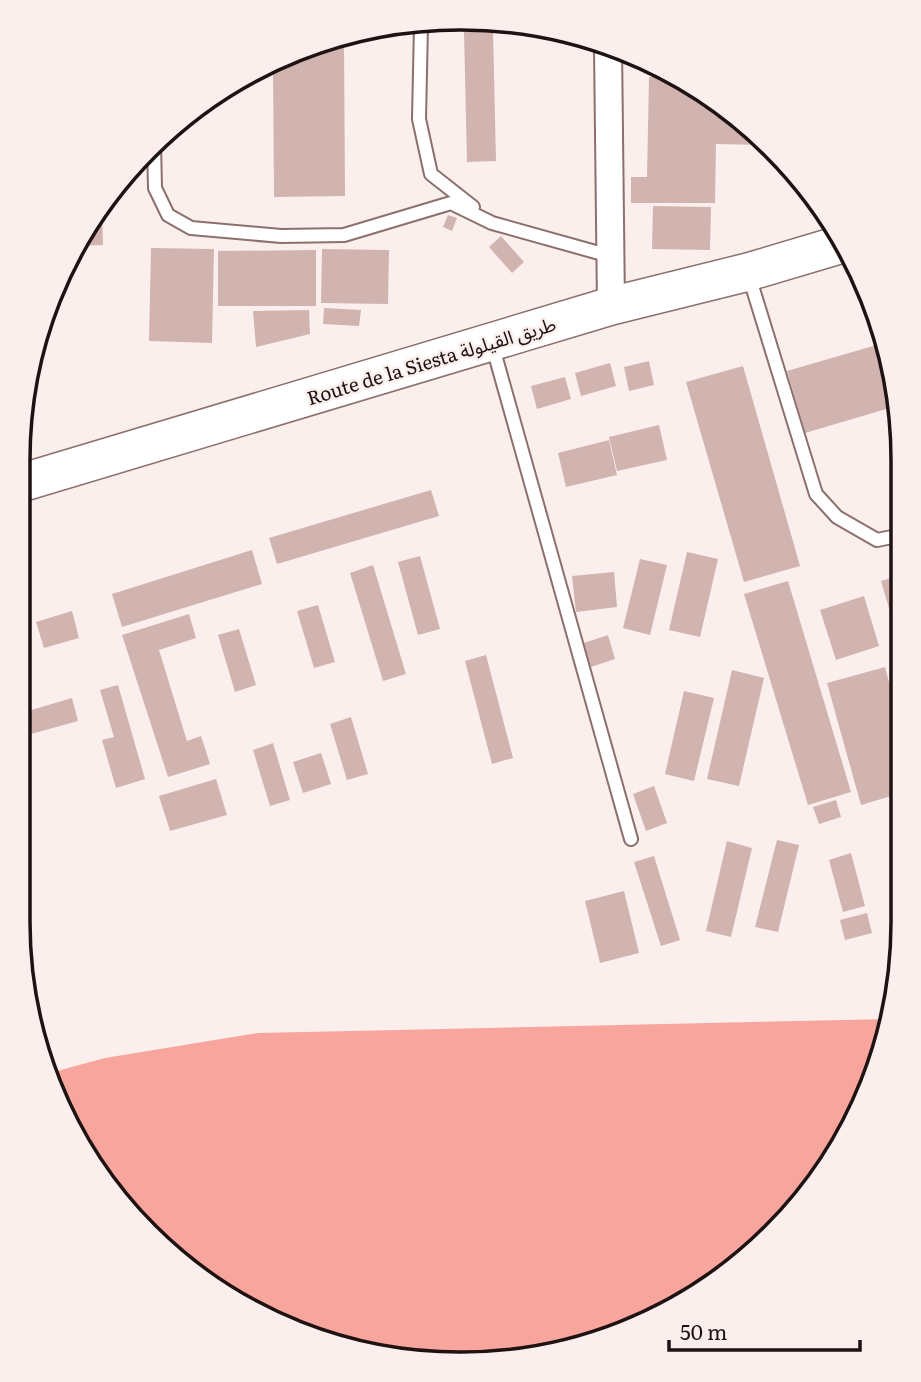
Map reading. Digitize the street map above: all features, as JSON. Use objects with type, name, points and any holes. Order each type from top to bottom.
[{"type":"main road","name":"Route de la Siesta طريق القيلولة","points":[[30,480],[611,306],[748,272],[835,246]]},
{"type":"street","points":[[608,56],[611,306]]},
{"type":"lane","points":[[421,32],[419,119],[431,174],[492,223]]},
{"type":"lane","points":[[154,158],[155,188],[168,215],[191,228],[281,236],[344,235],[452,203],[492,223],[610,256]]},
{"type":"lane","points":[[748,272],[816,494],[837,517],[877,540],[891,537]]},
{"type":"lane","points":[[491,341],[631,839]]},
{"type":"shaded area","points":[[880,1019],[868,1060],[847,1112],[819,1161],[784,1206],[723,1263],[676,1295],[599,1329],[572,1338],[517,1349],[461,1352],[404,1349],[349,1338],[270,1308],[221,1280],[176,1245],[119,1184],[87,1137],[57,1071],[105,1058],[258,1033]]},
{"type":"building","points":[[493,31],[496,161],[467,162],[464,32]]},
{"type":"building","points":[[344,46],[345,196],[274,197],[273,73]]},
{"type":"building","points":[[649,77],[657,77],[700,102],[753,145],[716,144],[715,203],[631,203],[631,177],[647,177]]},
{"type":"building","points":[[653,206],[711,207],[710,250],[652,249]]},
{"type":"building","points":[[448,215],[457,218],[452,231],[443,227]]},
{"type":"building","points":[[102,221],[103,245],[87,246]]},
{"type":"building","points":[[501,236],[524,262],[512,273],[489,247]]},
{"type":"building","points":[[151,248],[214,249],[212,343],[149,341]]},
{"type":"building","points":[[322,249],[389,250],[388,304],[321,303]]},
{"type":"building","points":[[316,250],[316,306],[218,306],[218,251]]},
{"type":"building","points":[[324,308],[361,310],[359,326],[323,324]]},
{"type":"building","points":[[309,310],[310,334],[256,347],[253,311]]},
{"type":"building","points":[[876,345],[888,408],[805,433],[787,371]]},
{"type":"building","points":[[649,361],[654,385],[629,391],[624,367]]},
{"type":"building","points":[[610,363],[616,386],[581,396],[575,373]]},
{"type":"building","points":[[743,366],[800,566],[744,582],[686,382]]},
{"type":"building","points":[[565,377],[571,399],[537,409],[531,386]]},
{"type":"building","points":[[659,425],[667,460],[617,471],[609,437]]},
{"type":"building","points":[[609,440],[617,475],[566,487],[558,453]]},
{"type":"building","points":[[431,490],[439,516],[277,564],[269,538]]},
{"type":"building","points":[[252,550],[262,584],[122,627],[112,594]]},
{"type":"building","points":[[687,552],[718,559],[700,637],[669,630]]},
{"type":"building","points":[[420,556],[440,629],[418,635],[398,562]]},
{"type":"building","points":[[640,559],[667,565],[650,635],[623,628]]},
{"type":"building","points":[[373,565],[406,674],[383,681],[350,573]]},
{"type":"building","points":[[614,572],[617,607],[576,612],[572,576]]},
{"type":"building","points":[[891,578],[891,615],[881,581]]},
{"type":"building","points":[[788,581],[851,792],[808,805],[744,594]]},
{"type":"building","points":[[864,596],[879,646],[836,660],[820,610]]},
{"type":"building","points":[[318,605],[335,662],[314,668],[297,611]]},
{"type":"building","points":[[72,611],[79,638],[44,648],[36,622]]},
{"type":"building","points":[[189,614],[196,638],[159,650],[187,741],[201,736],[210,764],[168,777],[122,635]]},
{"type":"building","points":[[239,629],[256,685],[235,692],[218,635]]},
{"type":"building","points":[[608,635],[615,659],[591,667],[584,643]]},
{"type":"building","points":[[486,655],[513,758],[492,764],[465,661]]},
{"type":"building","points":[[885,667],[891,690],[891,796],[861,805],[827,683]]},
{"type":"building","points":[[732,670],[764,678],[739,786],[707,779]]},
{"type":"building","points":[[118,685],[145,779],[116,788],[102,740],[114,737],[100,690]]},
{"type":"building","points":[[684,691],[714,698],[694,781],[665,774]]},
{"type":"building","points":[[72,698],[78,721],[30,734],[30,710]]},
{"type":"building","points":[[351,717],[368,774],[347,780],[330,724]]},
{"type":"building","points":[[273,743],[290,800],[270,806],[253,750]]},
{"type":"building","points":[[321,753],[331,784],[303,793],[293,762]]},
{"type":"building","points":[[216,779],[227,815],[170,831],[159,796]]},
{"type":"building","points":[[654,786],[667,823],[646,831],[633,794]]},
{"type":"building","points":[[836,800],[841,817],[819,824],[813,807]]},
{"type":"building","points":[[777,840],[799,845],[778,932],[755,927]]},
{"type":"building","points":[[727,841],[752,848],[731,937],[706,931]]},
{"type":"building","points":[[851,853],[865,906],[843,912],[829,860]]},
{"type":"building","points":[[654,856],[680,940],[661,946],[634,862]]},
{"type":"building","points":[[624,891],[639,953],[600,963],[585,901]]},
{"type":"building","points":[[867,913],[872,933],[845,940],[840,920]]}]
